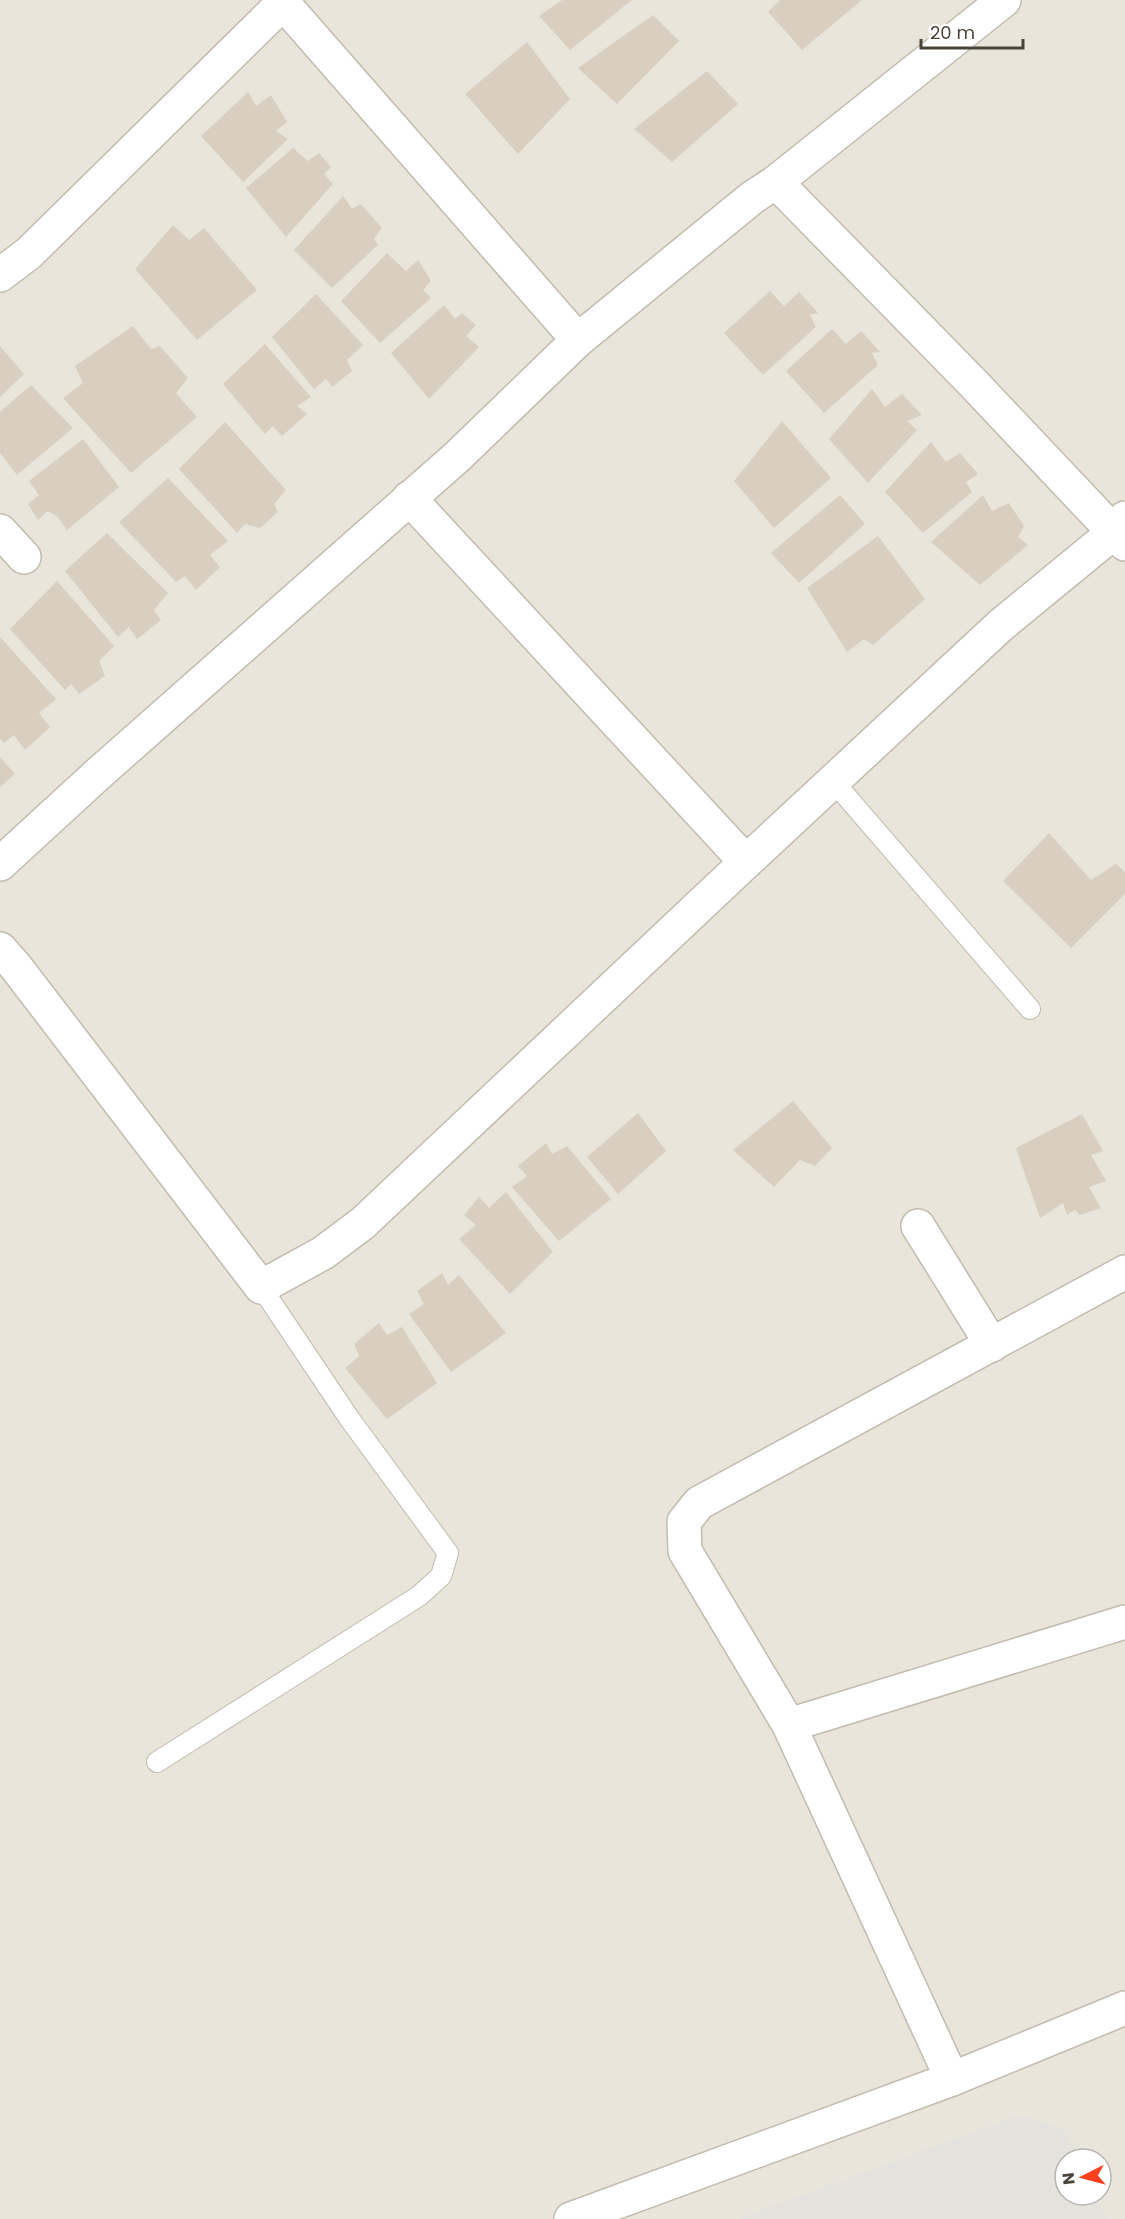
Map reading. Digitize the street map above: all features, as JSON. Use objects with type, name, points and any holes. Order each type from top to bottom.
[{"type":"street","points":[[0,864],[98,774],[458,456],[578,340],[753,197],[776,182],[1004,0]]},
{"type":"street","points":[[0,275],[29,253],[285,1],[578,340]]},
{"type":"street","points":[[5,964],[261,1287],[323,1252],[363,1223],[1001,625],[1121,532],[776,182]]},
{"type":"street","points":[[409,498],[746,862]]},
{"type":"street","points":[[0,531],[24,557]]},
{"type":"street","points":[[918,1226],[993,1345]]},
{"type":"street","points":[[952,2079],[789,1725],[685,1551],[684,1522],[699,1503],[1125,1272]]},
{"type":"street","points":[[789,1725],[1125,1622]]},
{"type":"street","points":[[571,2219],[952,2079],[1125,2008]]},
{"type":"lane","points":[[833,781],[1030,1009]]},
{"type":"lane","points":[[157,1762],[419,1596],[441,1576],[448,1553],[349,1418],[261,1287]]},
{"type":"shaded area","points":[[0,0],[1125,0],[1125,2219],[0,2219]]},
{"type":"shaded area","points":[[1020,2115],[1064,2129],[1072,2147],[1053,2147],[1053,2207],[1100,2207],[1106,2219],[737,2219]]},
{"type":"building","points":[[562,0],[632,0],[570,50],[539,16]]},
{"type":"building","points":[[780,0],[862,0],[802,50],[768,12]]},
{"type":"building","points":[[653,15],[679,41],[617,104],[578,68]]},
{"type":"building","points":[[527,42],[570,99],[518,154],[465,94]]},
{"type":"building","points":[[707,71],[738,104],[672,162],[634,129]]},
{"type":"building","points":[[248,92],[256,106],[271,95],[287,122],[276,131],[288,139],[243,182],[201,136]]},
{"type":"building","points":[[293,148],[308,161],[319,153],[331,167],[324,174],[333,184],[286,237],[246,188]]},
{"type":"building","points":[[343,196],[352,209],[361,204],[382,228],[374,239],[378,245],[332,288],[294,250]]},
{"type":"building","points":[[173,225],[189,240],[204,228],[257,290],[197,340],[135,269]]},
{"type":"building","points":[[387,253],[406,271],[418,260],[431,281],[423,290],[431,298],[380,343],[341,301]]},
{"type":"building","points":[[770,291],[784,306],[799,292],[818,313],[810,315],[816,327],[763,375],[724,333]]},
{"type":"building","points":[[316,294],[363,345],[347,360],[352,371],[332,387],[326,379],[314,389],[272,337]]},
{"type":"building","points":[[444,305],[455,319],[462,313],[476,325],[466,336],[479,347],[429,399],[391,353]]},
{"type":"building","points":[[133,326],[151,349],[160,346],[188,378],[176,393],[197,417],[131,473],[63,398],[83,383],[75,366]]},
{"type":"building","points":[[832,329],[846,344],[861,331],[880,352],[872,353],[878,365],[824,413],[786,371]]},
{"type":"building","points":[[265,344],[311,397],[297,406],[307,414],[282,436],[273,426],[265,434],[223,384]]},
{"type":"building","points":[[0,346],[24,374],[0,397]]},
{"type":"building","points":[[31,385],[73,428],[17,475],[0,453],[0,412]]},
{"type":"building","points":[[872,389],[885,407],[902,394],[922,415],[907,421],[917,430],[868,483],[829,439]]},
{"type":"building","points":[[782,421],[831,478],[774,528],[734,481]]},
{"type":"building","points":[[225,422],[286,490],[274,504],[278,512],[260,528],[245,524],[237,533],[179,469]]},
{"type":"building","points":[[83,439],[119,487],[67,530],[57,516],[48,511],[38,520],[28,504],[39,495],[29,481]]},
{"type":"building","points":[[931,442],[946,462],[960,453],[978,474],[966,482],[972,492],[923,533],[885,492]]},
{"type":"building","points":[[168,478],[228,541],[210,555],[220,567],[196,590],[185,576],[176,582],[119,522]]},
{"type":"building","points":[[840,495],[865,524],[799,583],[771,553]]},
{"type":"building","points":[[983,495],[992,511],[1009,503],[1024,526],[1018,537],[1028,545],[980,585],[931,542]]},
{"type":"building","points":[[107,533],[168,593],[154,610],[161,620],[137,639],[129,627],[118,637],[65,571]]},
{"type":"building","points":[[878,536],[925,599],[873,645],[864,639],[847,652],[807,588]]},
{"type":"building","points":[[57,581],[114,646],[99,661],[105,676],[79,694],[71,684],[65,690],[10,629]]},
{"type":"building","points":[[0,637],[56,699],[39,713],[50,727],[25,750],[14,735],[4,743],[0,739]]},
{"type":"building","points":[[0,757],[15,774],[0,787]]},
{"type":"building","points":[[1049,833],[1091,880],[1116,864],[1125,872],[1125,894],[1071,948],[1003,881]]},
{"type":"building","points":[[793,1101],[832,1148],[815,1166],[800,1160],[774,1187],[733,1150]]},
{"type":"building","points":[[638,1113],[666,1151],[618,1194],[587,1157]]},
{"type":"building","points":[[1082,1114],[1103,1151],[1091,1155],[1106,1181],[1089,1187],[1101,1208],[1080,1215],[1075,1210],[1067,1215],[1063,1203],[1040,1218],[1016,1148]]},
{"type":"building","points":[[546,1143],[552,1154],[567,1146],[611,1199],[559,1241],[512,1187],[527,1176],[518,1166]]},
{"type":"building","points":[[506,1192],[553,1252],[510,1294],[459,1239],[476,1225],[464,1215],[479,1197],[489,1208]]},
{"type":"building","points":[[442,1273],[448,1285],[459,1275],[506,1333],[451,1372],[409,1314],[424,1304],[417,1291]]},
{"type":"building","points":[[379,1323],[387,1335],[402,1327],[437,1383],[387,1419],[345,1368],[359,1356],[354,1344]]}]
